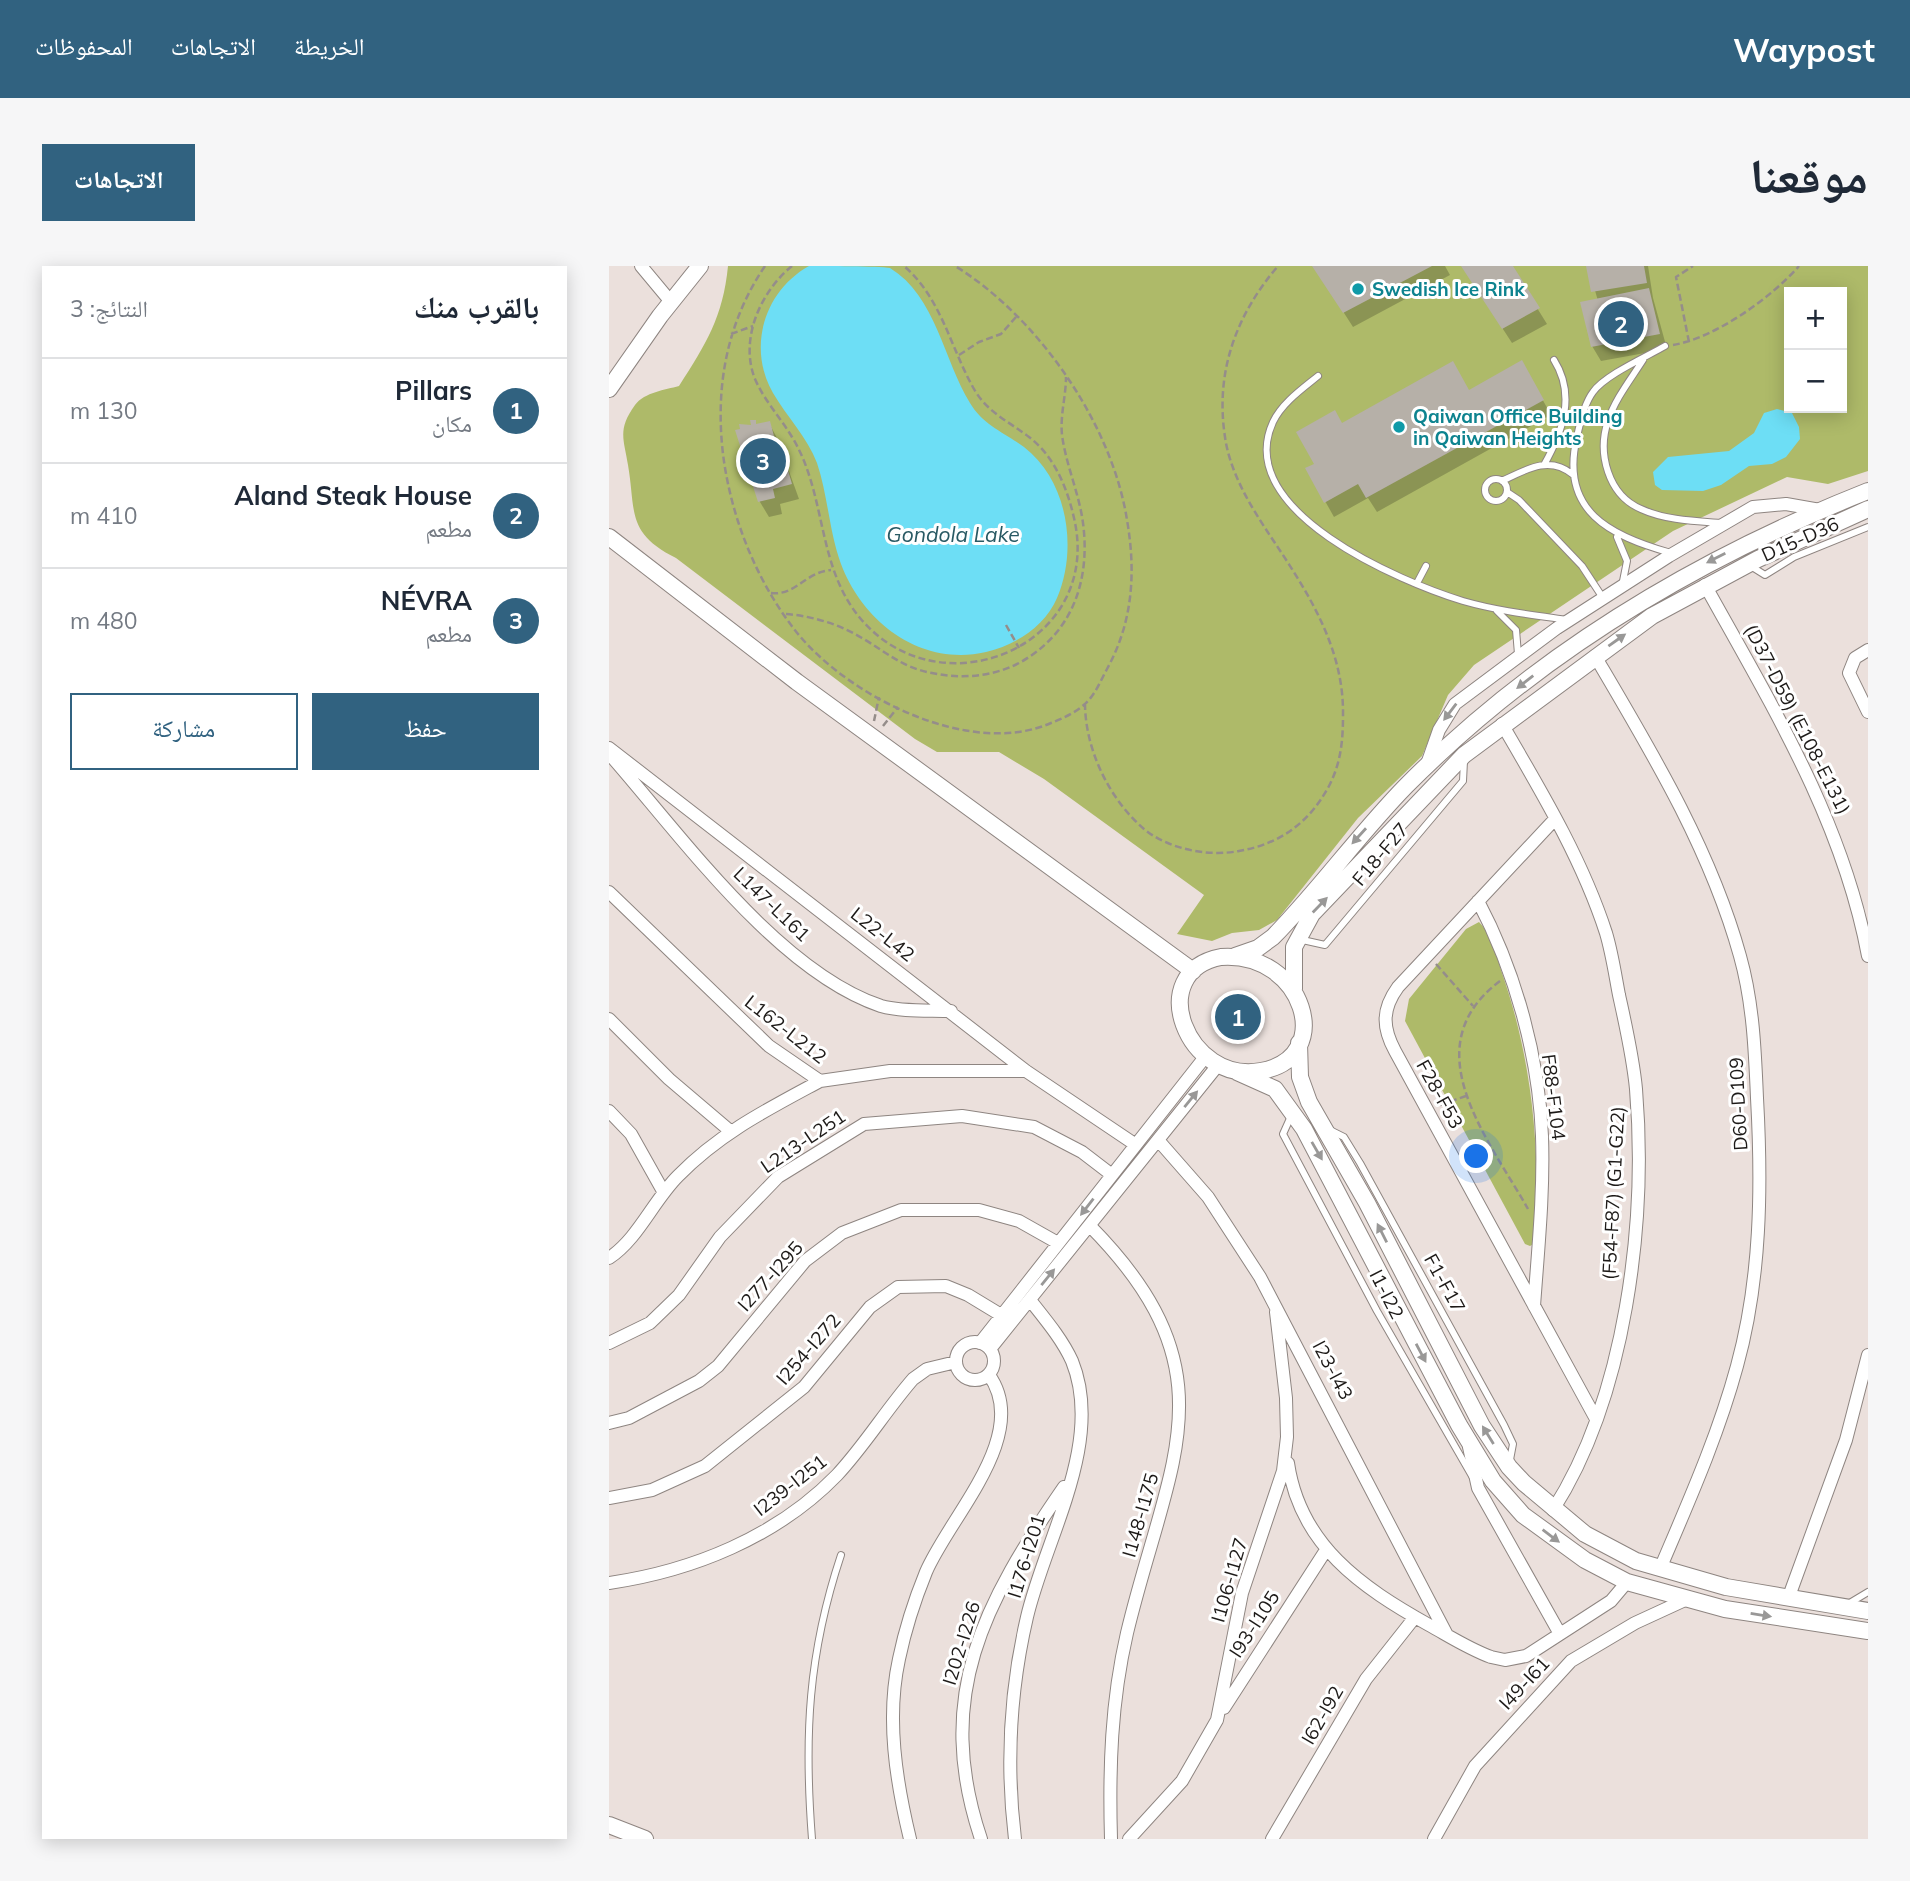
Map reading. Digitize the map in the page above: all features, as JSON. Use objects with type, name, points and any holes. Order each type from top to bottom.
[{"type":"street","points":[[641,266],[671,302]]},
{"type":"street","points":[[609,389],[671,302],[686,274],[700,266]]},
{"type":"street","points":[[1868,491],[1719,556],[1607,623],[1528,680],[1426,767],[1350,845],[1273,937],[1258,948],[1235,956],[1213,958],[1193,971],[1182,988],[1181,1013],[1191,1041],[1212,1061],[1268,1084],[1293,1113],[1341,1196],[1468,1441],[1493,1481],[1523,1515],[1585,1560],[1627,1582],[1685,1600],[1758,1615],[1868,1631]]},
{"type":"street","points":[[1426,767],[1439,730],[1455,704],[1518,656],[1603,598],[1723,523],[1753,508],[1769,504],[1821,510]]},
{"type":"street","points":[[1868,509],[1705,585],[1595,656],[1502,724],[1464,755],[1311,914],[1296,939],[1292,957],[1294,989],[1303,1015],[1299,1043],[1302,1085],[1482,1426],[1509,1467],[1553,1510],[1585,1534],[1636,1560],[1726,1587],[1868,1611]]},
{"type":"street","points":[[609,537],[872,737],[1193,971]]},
{"type":"street","name":"(D37-D59) (E108-E131)","points":[[1705,585],[1774,707],[1827,816],[1843,857],[1868,956]]},
{"type":"street","points":[[1868,650],[1855,658],[1849,673],[1868,712]]},
{"type":"street","name":"D60-D109","points":[[1595,656],[1667,780],[1701,849],[1740,956],[1755,1056],[1760,1166],[1758,1240],[1752,1292],[1738,1365],[1660,1569]]},
{"type":"street","name":"(F54-F87) (G1-G22)","points":[[1502,724],[1582,871],[1606,932],[1630,1047],[1636,1090],[1637,1146],[1631,1270],[1611,1371],[1596,1419],[1581,1463],[1553,1510]]},
{"type":"street","name":"L22-L42","points":[[609,748],[1026,1071],[1136,1145]]},
{"type":"street","name":"L147-L161","points":[[609,754],[768,931],[826,978],[883,1006],[951,1011]]},
{"type":"street","name":"F28-F53","points":[[1555,819],[1391,997],[1385,1022],[1389,1041],[1596,1419]]},
{"type":"street","name":"L162-L212","points":[[609,892],[769,1046],[820,1081],[890,1071],[1026,1071]]},
{"type":"street","name":"F88-F104","points":[[1478,901],[1510,974],[1528,1042],[1539,1106],[1542,1135],[1534,1306]]},
{"type":"street","points":[[1235,956],[1264,963],[1284,976],[1294,989]]},
{"type":"street","points":[[609,1018],[669,1079],[730,1130]]},
{"type":"street","points":[[1237,1072],[1270,1069],[1287,1059],[1299,1043]]},
{"type":"street","points":[[985,1346],[1030,1300],[1090,1226],[1158,1140],[1212,1061]]},
{"type":"street","points":[[985,1346],[1002,1315],[1112,1175],[1212,1061]]},
{"type":"street","points":[[609,1258],[621,1250],[663,1191],[730,1130],[820,1081]]},
{"type":"street","points":[[609,1111],[631,1134],[663,1191]]},
{"type":"street","name":"L213-L251","points":[[609,1343],[650,1323],[679,1295],[720,1237],[778,1177],[865,1124],[962,1116],[1034,1127],[1082,1152],[1112,1175]]},
{"type":"street","name":"I23-I43","points":[[1158,1140],[1208,1197],[1239,1242],[1276,1305],[1447,1635]]},
{"type":"street","name":"I277-I295","points":[[609,1423],[629,1418],[699,1381],[718,1366],[805,1261],[842,1233],[901,1210],[979,1210],[1019,1221],[1058,1243]]},
{"type":"street","name":"I148-I175","points":[[1090,1226],[1129,1268],[1157,1311],[1175,1367],[1180,1421],[1175,1464],[1134,1605],[1115,1695],[1110,1759],[1111,1839]]},
{"type":"street","name":"I254-I272","points":[[609,1498],[652,1490],[705,1466],[804,1387],[870,1307],[898,1287],[946,1286],[968,1294],[1002,1315]]},
{"type":"street","name":"I176-I201","points":[[1015,1839],[1010,1793],[1009,1740],[1020,1653],[1027,1616],[1082,1433],[1076,1374],[1067,1352],[1030,1300]]},
{"type":"street","name":"I106-I127","points":[[1129,1839],[1182,1781],[1217,1720],[1242,1593],[1277,1493],[1286,1452],[1286,1398],[1276,1305]]},
{"type":"street","points":[[972,1342],[985,1346],[994,1365],[989,1375],[982,1380],[970,1380],[960,1373],[956,1362],[961,1348],[972,1342]]},
{"type":"street","points":[[1788,1599],[1863,1397],[1868,1354]]},
{"type":"street","name":"I239-I251","points":[[609,1583],[658,1574],[706,1559],[772,1525],[837,1475],[918,1374],[931,1367],[956,1362]]},
{"type":"street","points":[[910,1839],[895,1760],[895,1681],[926,1572],[984,1469],[1000,1434],[1002,1401],[989,1375]]},
{"type":"street","points":[[1468,1441],[1478,1488],[1560,1634]]},
{"type":"street","points":[[1286,1452],[1294,1496],[1326,1550],[1359,1582],[1483,1655],[1505,1660],[1526,1657],[1611,1601],[1627,1582],[1636,1560]]},
{"type":"street","name":"I202-I226","points":[[981,1839],[964,1769],[962,1742],[969,1668],[985,1620],[1006,1573],[1070,1478]]},
{"type":"street","name":"I93-I105","points":[[1217,1720],[1326,1550]]},
{"type":"street","name":"I49-I61","points":[[1434,1839],[1475,1766],[1571,1661],[1635,1623],[1685,1600]]},
{"type":"street","name":"I62-I92","points":[[1272,1839],[1366,1678],[1415,1617]]},
{"type":"street","points":[[609,1825],[645,1839]]},
{"type":"lane","points":[[1572,474],[1579,426],[1594,390],[1665,346]]},
{"type":"lane","points":[[1643,359],[1608,421],[1603,447],[1606,469],[1617,490],[1638,508],[1659,516],[1723,523]]},
{"type":"lane","points":[[1544,465],[1557,442],[1568,388],[1554,360]]},
{"type":"lane","points":[[1318,376],[1288,401],[1273,422],[1268,443],[1269,467],[1283,494],[1299,514],[1352,553],[1417,583],[1496,609],[1570,620]]},
{"type":"lane","points":[[1507,492],[1496,501],[1485,492],[1492,480],[1502,481],[1531,465],[1564,468],[1572,474],[1589,510],[1616,535],[1627,556],[1622,586]]},
{"type":"lane","points":[[1502,481],[1507,492],[1519,500],[1582,566],[1603,598]]},
{"type":"lane","name":"D15-D36","points":[[1747,564],[1765,575],[1794,558],[1868,527]]},
{"type":"lane","points":[[1616,535],[1673,553]]},
{"type":"lane","points":[[1417,583],[1426,566]]},
{"type":"lane","points":[[1496,609],[1516,631],[1518,656]]},
{"type":"lane","name":"F18-F27","points":[[1296,939],[1325,945],[1463,781],[1464,755]]},
{"type":"lane","name":"I1-I22","points":[[1293,1113],[1283,1134],[1344,1242],[1377,1311],[1478,1488]]},
{"type":"lane","points":[[812,1839],[807,1711],[825,1605],[841,1555]]},
{"type":"lane","points":[[1844,1608],[1868,1592]]},
{"type":"path","points":[[765,266],[746,293],[731,334],[722,376],[720,408],[726,474],[742,534],[771,593],[820,657],[898,707],[937,724],[985,735],[1017,734],[1072,714],[1091,698],[1114,657],[1128,620],[1132,583],[1131,539],[1125,507],[1109,453],[1079,393],[1016,317],[971,276],[955,266]]},
{"type":"path","points":[[792,266],[771,286],[759,306],[753,326],[751,364],[754,378],[804,459],[832,569],[860,619],[897,648],[934,663],[993,659],[1036,638],[1062,607],[1077,564],[1075,522],[1070,499],[1051,460],[1029,437],[987,408],[974,389],[943,317],[904,266]]},
{"type":"path","points":[[1085,703],[1085,719],[1093,750],[1115,796],[1132,818],[1149,833],[1193,851],[1225,854],[1262,847],[1284,837],[1302,823],[1321,801],[1335,774],[1343,742],[1343,707],[1340,676],[1333,650],[1317,608],[1250,502],[1232,465],[1224,437],[1222,391],[1231,344],[1252,300],[1278,266]]},
{"type":"path","points":[[1689,342],[1676,278],[1693,266]]},
{"type":"path","points":[[1665,346],[1689,342],[1756,304],[1782,285],[1799,266]]},
{"type":"path","points":[[958,355],[979,341],[1001,334],[1016,317]]},
{"type":"path","points":[[731,334],[753,326]]},
{"type":"path","points":[[785,614],[808,616],[851,632],[893,659],[933,674],[967,676],[997,672],[1021,662],[1045,646],[1063,627],[1083,578],[1082,520],[1062,434],[1066,377]]},
{"type":"path","points":[[771,593],[789,592],[807,576],[832,569]]},
{"type":"path","points":[[1006,625],[1019,648]]},
{"type":"path","points":[[872,737],[879,696]]},
{"type":"path","points":[[872,737],[898,707]]},
{"type":"path","points":[[1427,956],[1455,983],[1473,1006]]},
{"type":"path","points":[[1510,974],[1473,1006],[1462,1031],[1457,1052],[1466,1096],[1539,1230]]},
{"type":"path","points":[[1427,1111],[1466,1096]]},
{"type":"green space","points":[[728,266],[1868,266],[1868,471],[1828,484],[1787,477],[1673,531],[1474,665],[1448,695],[1422,756],[1358,818],[1277,920],[1259,930],[1232,933],[1212,941],[1177,934],[1204,895],[1044,779],[999,752],[937,752],[915,739],[676,558],[660,549],[641,530],[636,520],[624,441],[626,421],[635,405],[644,397],[679,386],[712,329],[722,300]]},
{"type":"green space","points":[[1479,922],[1490,938],[1512,1003],[1527,1071],[1537,1173],[1535,1243],[1530,1246],[1525,1244],[1405,1021],[1409,999],[1466,929]]},
{"type":"water","name":"Gondola Lake","points":[[809,266],[890,268],[906,280],[929,312],[961,386],[975,411],[1024,447],[1039,461],[1051,478],[1065,517],[1067,559],[1063,579],[1057,598],[1045,617],[1028,633],[1008,645],[986,652],[962,655],[939,653],[918,646],[898,636],[880,622],[864,605],[851,585],[837,552],[817,463],[808,444],[773,393],[761,358],[764,322],[771,305],[793,277]]},
{"type":"water","points":[[1777,409],[1792,413],[1799,427],[1800,439],[1786,457],[1772,464],[1749,466],[1721,485],[1703,491],[1662,490],[1655,485],[1653,472],[1668,457],[1729,451],[1754,433],[1764,413]]},
{"type":"building","name":"Swedish Ice Rink","points":[[1312,266],[1432,266],[1343,313]]},
{"type":"building","points":[[1461,266],[1513,266],[1540,308],[1502,329]]},
{"type":"building","points":[[1586,266],[1644,266],[1647,283],[1591,292]]},
{"type":"building","points":[[1649,288],[1660,334],[1591,347],[1580,302]]},
{"type":"building","name":"Qaiwan Office Building in Qaiwan Heights","points":[[1522,360],[1544,400],[1366,498],[1358,484],[1324,503],[1305,468],[1314,464],[1296,432],[1335,410],[1342,423],[1453,361],[1469,390]]},
{"type":"building","points":[[750,420],[756,420],[756,424],[770,421],[781,463],[785,460],[792,484],[773,489],[775,498],[758,502],[735,430],[740,429],[739,424],[751,425]]},
{"type":"place","name":"Swedish Ice Rink","points":[[1358,289]]},
{"type":"place","name":"Aland Steak House","points":[[1621,324]]},
{"type":"place","name":"Qaiwan Office Building in Qaiwan Heights","points":[[1399,427]]},
{"type":"place","name":"NÉVRA","points":[[763,461]]},
{"type":"place","name":"Pillars","points":[[1238,1017]]}]
